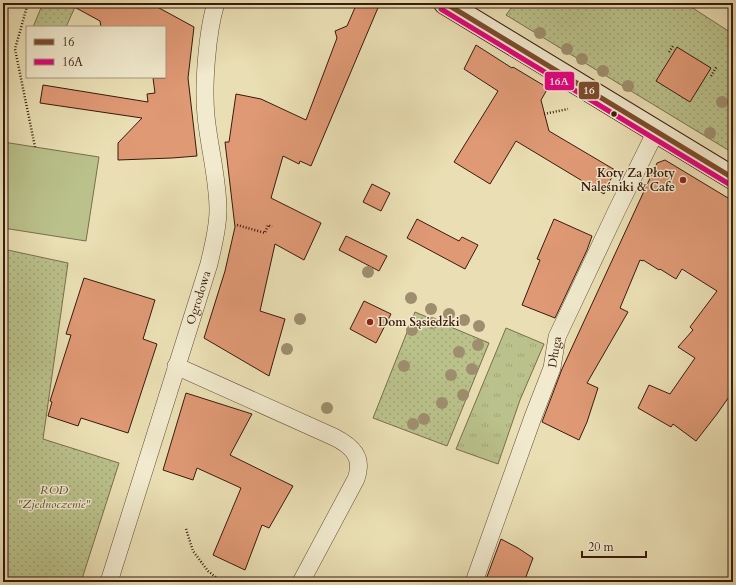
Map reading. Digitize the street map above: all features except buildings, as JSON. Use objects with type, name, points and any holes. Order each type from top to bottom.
[{"type":"street","name":"Ogrodowa","points":[[109,582],[209,264],[217,224],[216,193],[206,115],[206,68],[216,3]]},
{"type":"street","points":[[444,3],[733,178]]},
{"type":"street","name":"Długa","points":[[474,582],[490,542],[533,417],[552,368],[557,337],[656,131]]},
{"type":"street","points":[[176,366],[334,437],[350,446],[355,453],[359,465],[356,479],[301,582]]},
{"type":"path","points":[[28,3],[15,49],[35,147]]},
{"type":"path","points":[[669,52],[673,46]]},
{"type":"path","points":[[711,76],[717,66]]},
{"type":"path","points":[[544,114],[568,109]]},
{"type":"path","points":[[236,225],[265,233],[268,226],[272,227]]},
{"type":"path","points":[[186,529],[187,536],[197,556],[208,571],[222,582]]},
{"type":"green space","points":[[43,3],[67,3],[75,7],[66,26],[33,26]]},
{"type":"green space","points":[[515,3],[685,3],[733,34],[733,153],[506,15]]},
{"type":"green space","points":[[3,142],[99,157],[86,241],[3,228]]},
{"type":"green space","name":"ROD \"Zjednoczenie\"","points":[[3,249],[68,263],[43,439],[119,463],[81,582],[3,582]]},
{"type":"green space","points":[[415,312],[489,343],[447,446],[373,418]]},
{"type":"green space","points":[[506,328],[544,344],[520,400],[498,464],[456,449]]},
{"type":"transit line","name":"16","points":[[445,3],[733,178]]},
{"type":"transit line","name":"16A","points":[[441,9],[729,184]]},
{"type":"place","name":"Koty Za Płoty Naleśniki & Cafe","points":[[683,180]]},
{"type":"place","name":"Dom Sąsiedzki","points":[[370,322]]}]
